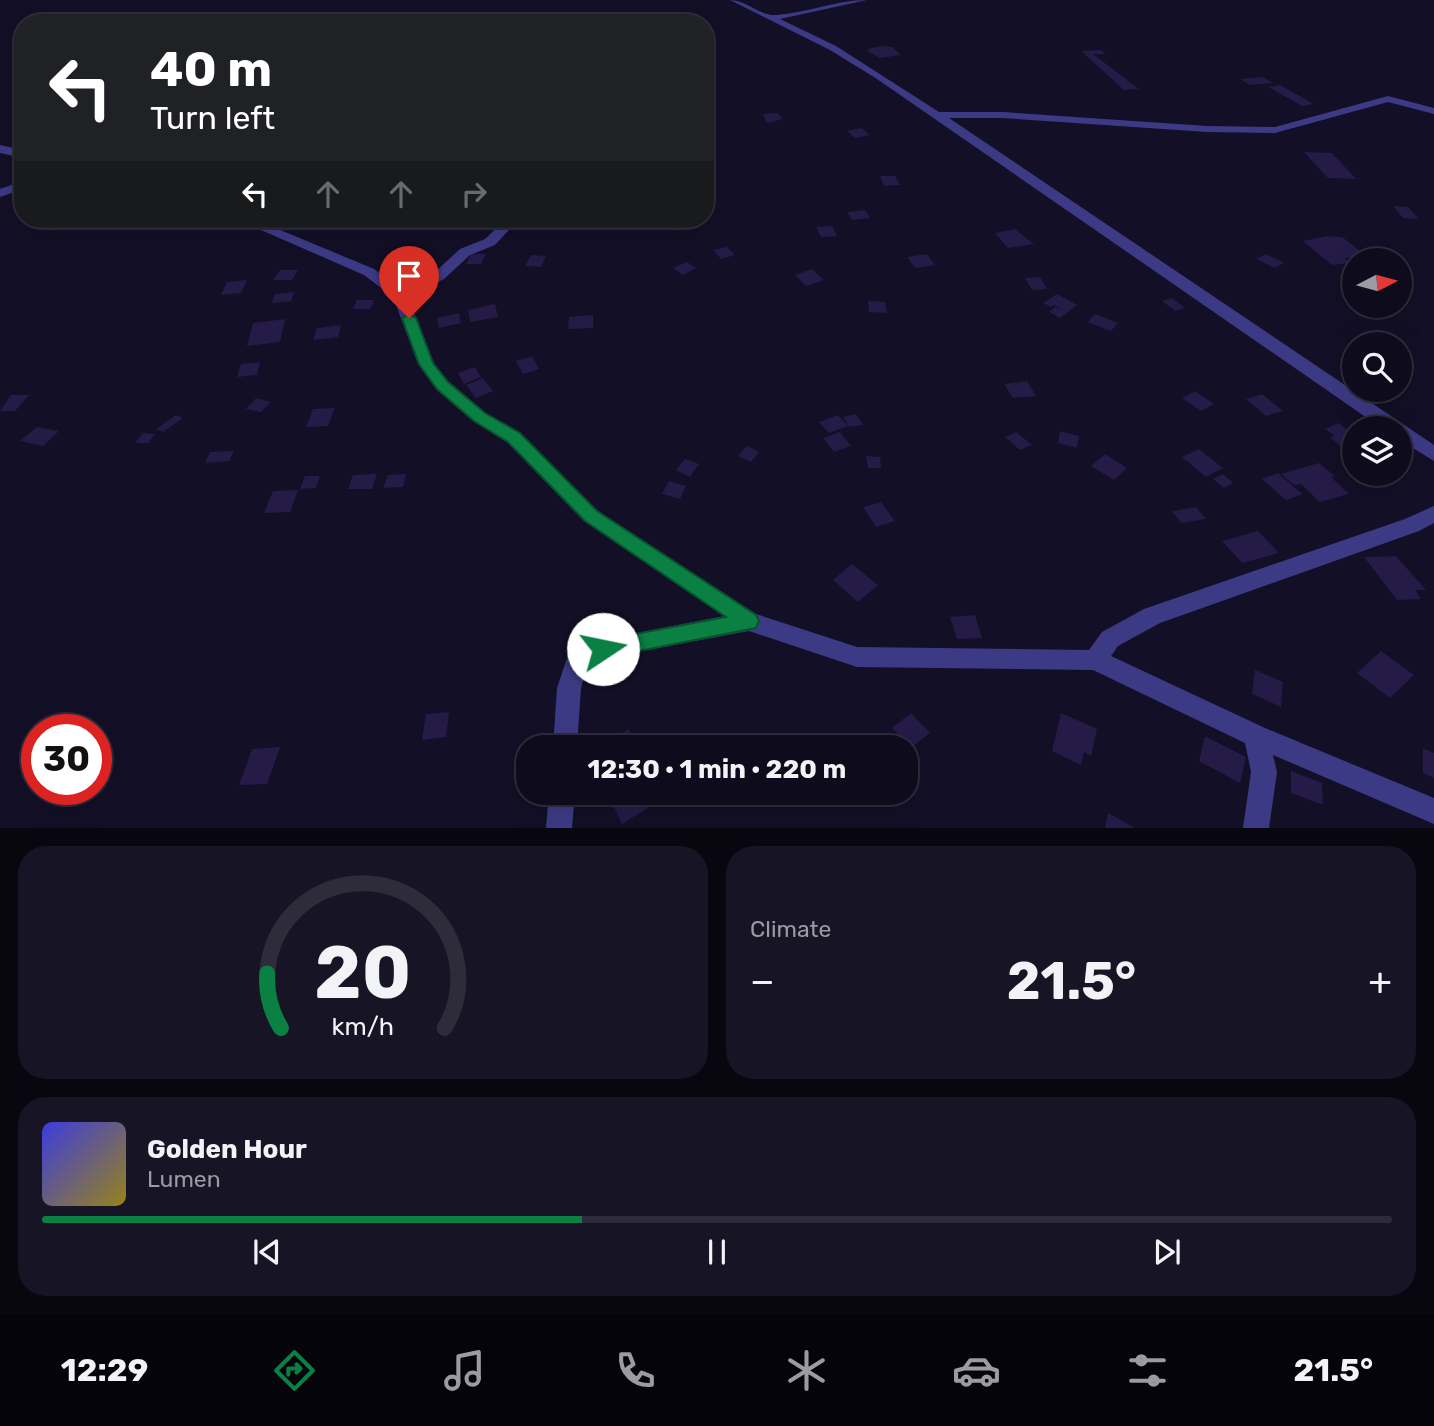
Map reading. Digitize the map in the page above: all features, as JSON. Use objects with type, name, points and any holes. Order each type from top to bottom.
[{"type":"street","points":[[734,0],[833,48],[938,115],[1378,416]]},
{"type":"street","points":[[772,18],[863,0]]},
{"type":"street","points":[[938,115],[1003,115],[1207,129],[1275,130],[1388,99],[1434,111]]},
{"type":"street","points":[[264,228],[369,272],[400,295],[426,364],[442,385],[479,417],[514,438],[591,516],[749,621],[857,657],[1095,660],[1256,736],[1434,811]]},
{"type":"street","points":[[400,295],[439,276],[465,252],[490,242],[504,228]]},
{"type":"street","points":[[1412,439],[1434,454]]},
{"type":"street","points":[[1095,660],[1110,639],[1152,616],[1412,526],[1434,514]]},
{"type":"street","points":[[566,735],[569,688],[579,653],[749,621]]},
{"type":"street","points":[[1256,736],[1264,772],[1256,828]]},
{"type":"street","points":[[559,828],[561,805]]},
{"type":"building","points":[[882,46],[892,47],[901,55],[880,58],[867,51]]},
{"type":"building","points":[[1101,50],[1106,54],[1093,54],[1139,89],[1124,90],[1081,51]]},
{"type":"building","points":[[1263,77],[1273,83],[1250,85],[1240,79]]},
{"type":"building","points":[[1280,85],[1314,104],[1302,106],[1268,87]]},
{"type":"building","points":[[777,113],[783,119],[767,123],[763,114]]},
{"type":"building","points":[[862,128],[870,135],[855,138],[847,131]]},
{"type":"building","points":[[1304,152],[1332,153],[1356,179],[1328,178]]},
{"type":"building","points":[[880,176],[895,176],[900,185],[884,186]]},
{"type":"building","points":[[1393,206],[1408,207],[1419,219],[1403,218]]},
{"type":"building","points":[[865,210],[870,218],[852,220],[847,212]]},
{"type":"building","points":[[832,226],[837,236],[821,237],[816,227]]},
{"type":"building","points":[[1015,229],[1034,244],[1008,248],[995,233]]},
{"type":"building","points":[[1328,236],[1342,237],[1356,248],[1342,248],[1342,264],[1332,265],[1303,241]]},
{"type":"building","points":[[727,247],[735,255],[721,259],[713,250]]},
{"type":"building","points":[[471,254],[486,254],[481,264],[466,264]]},
{"type":"building","points":[[927,254],[935,265],[915,268],[907,257]]},
{"type":"building","points":[[1266,254],[1284,263],[1275,268],[1256,259]]},
{"type":"building","points":[[531,255],[546,256],[541,267],[525,266]]},
{"type":"building","points":[[687,262],[696,268],[683,275],[673,268]]},
{"type":"building","points":[[812,269],[824,280],[806,286],[795,275]]},
{"type":"building","points":[[280,270],[298,270],[292,280],[273,280]]},
{"type":"building","points":[[1040,277],[1047,289],[1032,290],[1025,278]]},
{"type":"building","points":[[247,280],[241,293],[221,295],[227,282]]},
{"type":"building","points":[[294,292],[291,301],[272,303],[275,294]]},
{"type":"building","points":[[1057,294],[1077,305],[1060,318],[1049,312],[1055,307],[1062,309],[1043,303]]},
{"type":"building","points":[[1172,298],[1185,308],[1175,311],[1162,301]]},
{"type":"building","points":[[357,300],[374,300],[370,309],[353,309]]},
{"type":"building","points":[[868,301],[885,302],[887,313],[869,312]]},
{"type":"building","points":[[495,304],[498,317],[470,322],[468,310]]},
{"type":"building","points":[[459,313],[461,323],[439,328],[437,318]]},
{"type":"building","points":[[1095,314],[1118,323],[1111,331],[1088,322]]},
{"type":"building","points":[[593,315],[593,328],[568,329],[569,317]]},
{"type":"building","points":[[285,319],[280,342],[247,346],[253,323]]},
{"type":"building","points":[[341,325],[338,337],[313,340],[317,328]]},
{"type":"building","points":[[532,356],[539,369],[523,374],[516,361]]},
{"type":"building","points":[[260,362],[257,375],[237,377],[241,364]]},
{"type":"building","points":[[475,367],[481,377],[464,384],[458,373]]},
{"type":"building","points":[[483,378],[493,391],[476,398],[466,385]]},
{"type":"building","points":[[1027,381],[1036,396],[1013,398],[1004,384]]},
{"type":"building","points":[[1195,391],[1214,404],[1201,411],[1182,398]]},
{"type":"building","points":[[1262,394],[1283,411],[1266,416],[1246,399]]},
{"type":"building","points":[[11,395],[29,395],[15,411],[0,411]]},
{"type":"building","points":[[256,398],[271,402],[261,412],[246,409]]},
{"type":"building","points":[[335,408],[328,426],[306,427],[313,409]]},
{"type":"building","points":[[856,414],[863,425],[849,427],[843,417]]},
{"type":"building","points":[[176,415],[183,418],[163,432],[156,429]]},
{"type":"building","points":[[838,415],[848,426],[829,433],[819,422]]},
{"type":"building","points":[[1338,423],[1342,426],[1342,446],[1330,438],[1334,435],[1325,429]]},
{"type":"building","points":[[37,427],[59,431],[43,446],[20,441]]},
{"type":"building","points":[[1060,431],[1079,436],[1077,448],[1058,443]]},
{"type":"building","points":[[840,432],[851,446],[834,452],[823,438]]},
{"type":"building","points":[[1016,432],[1032,445],[1020,450],[1005,437]]},
{"type":"building","points":[[143,433],[155,434],[148,443],[135,443]]},
{"type":"building","points":[[747,446],[759,452],[751,462],[738,456]]},
{"type":"building","points":[[1199,449],[1223,468],[1206,477],[1182,457]]},
{"type":"building","points":[[234,451],[229,461],[205,463],[210,452]]},
{"type":"building","points":[[1105,454],[1127,468],[1114,480],[1091,466]]},
{"type":"building","points":[[866,456],[880,457],[881,468],[868,468]]},
{"type":"building","points":[[685,459],[699,464],[690,477],[676,470]]},
{"type":"building","points":[[1319,463],[1335,476],[1331,477],[1349,494],[1320,502],[1301,484],[1294,485],[1281,474]]},
{"type":"building","points":[[1278,473],[1303,494],[1286,500],[1262,479]]},
{"type":"building","points":[[377,474],[372,489],[348,489],[353,475]]},
{"type":"building","points":[[406,474],[403,487],[383,488],[388,475]]},
{"type":"building","points":[[1223,474],[1233,483],[1224,488],[1213,479]]},
{"type":"building","points":[[305,476],[320,476],[316,488],[300,489]]},
{"type":"building","points":[[669,481],[686,486],[680,499],[662,494]]},
{"type":"building","points":[[298,490],[290,512],[264,513],[273,491]]},
{"type":"building","points":[[881,502],[895,521],[876,527],[863,507]]},
{"type":"building","points":[[1196,507],[1206,519],[1181,523],[1172,511]]},
{"type":"building","points":[[1258,531],[1279,553],[1242,563],[1222,541]]},
{"type":"building","points":[[1396,556],[1426,590],[1415,590],[1421,599],[1397,600],[1364,557]]},
{"type":"building","points":[[852,564],[878,585],[858,602],[833,580]]},
{"type":"building","points":[[975,615],[982,638],[957,639],[950,617]]},
{"type":"building","points":[[1381,651],[1414,675],[1390,698],[1357,673]]},
{"type":"building","points":[[1255,670],[1283,682],[1281,707],[1252,694]]},
{"type":"building","points":[[449,712],[446,737],[422,740],[426,714]]},
{"type":"building","points":[[911,713],[930,733],[918,742],[918,735],[899,735],[892,728]]},
{"type":"building","points":[[1061,713],[1097,729],[1091,756],[1084,752],[1081,765],[1052,751]]},
{"type":"building","points":[[628,729],[632,735],[619,735]]},
{"type":"building","points":[[1205,736],[1246,757],[1240,783],[1199,761]]},
{"type":"building","points":[[280,747],[267,784],[239,785],[252,749]]},
{"type":"building","points":[[1423,748],[1434,753],[1434,778],[1423,773]]},
{"type":"building","points":[[1291,771],[1322,783],[1323,805],[1291,793]]},
{"type":"building","points":[[613,805],[647,805],[648,808],[622,824]]},
{"type":"building","points":[[1108,813],[1135,828],[1105,828]]},
{"type":"route","points":[[409,318],[426,364],[442,385],[479,417],[514,438],[591,516],[749,621],[603,649]]}]
